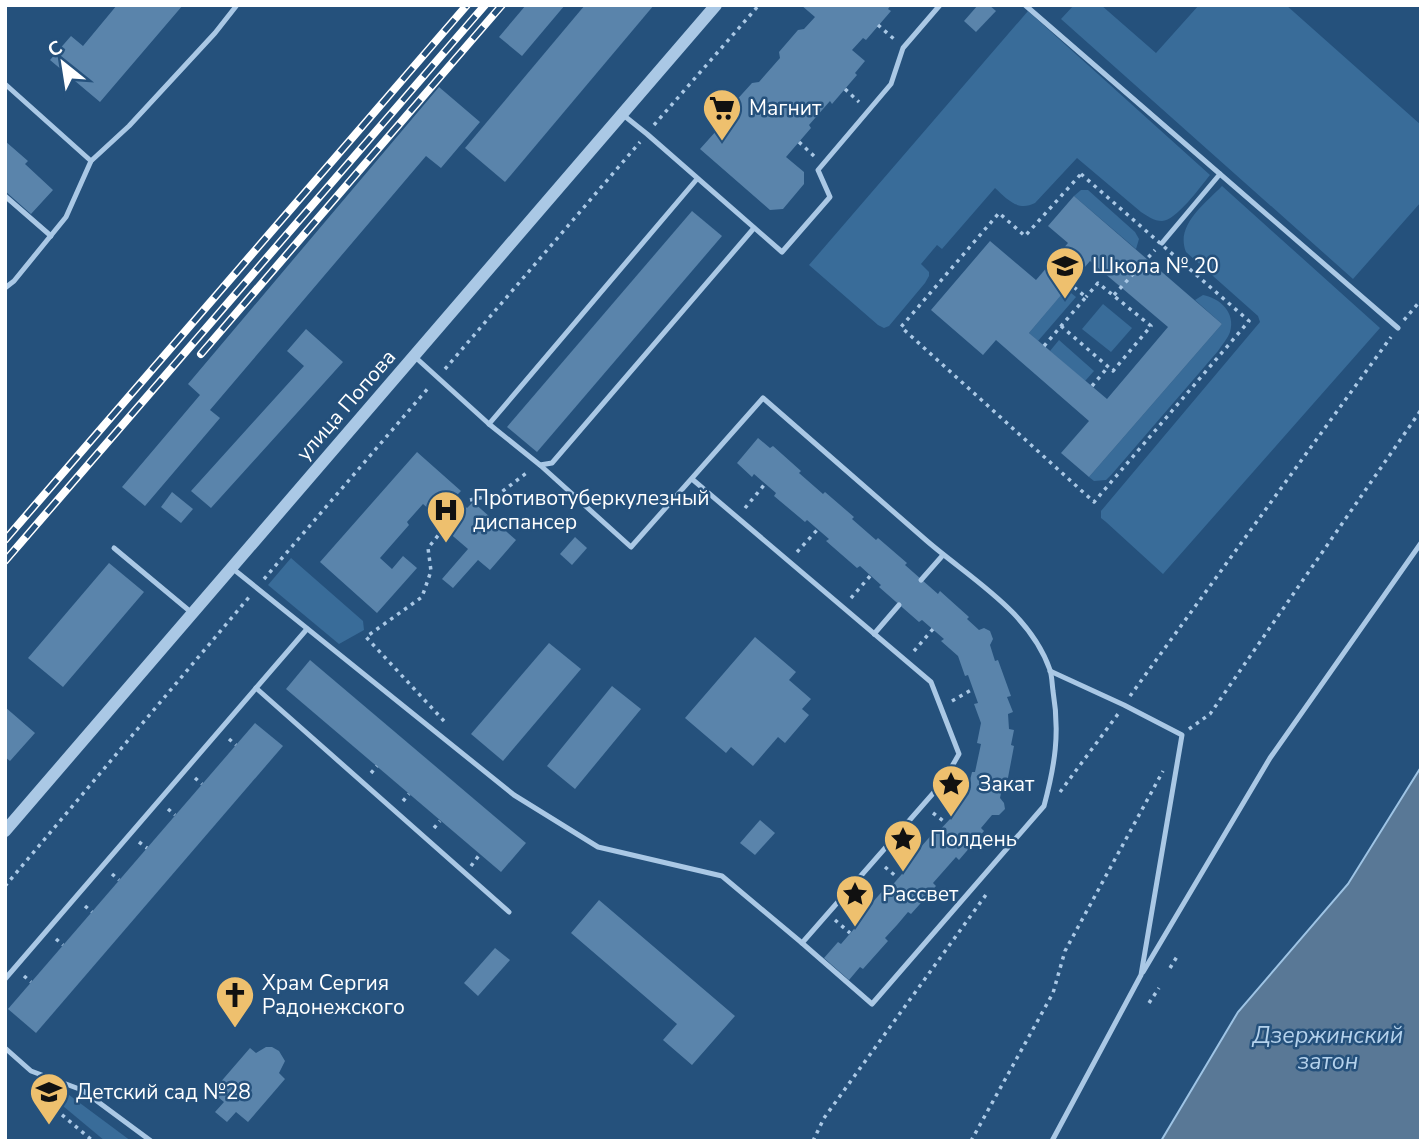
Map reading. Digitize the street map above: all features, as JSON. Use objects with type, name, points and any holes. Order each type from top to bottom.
[{"type":"street","name":"улица Попова","points":[[5,831],[716,5]]},
{"type":"lane","points":[[5,288],[14,281],[66,217],[91,160],[129,126],[215,33],[236,5]]},
{"type":"lane","points":[[622,114],[782,253],[830,197],[818,170],[891,84],[903,48],[940,5]]},
{"type":"lane","points":[[1025,5],[1398,328]]},
{"type":"lane","points":[[5,84],[91,160]]},
{"type":"lane","points":[[1161,243],[1220,174]]},
{"type":"lane","points":[[489,424],[697,179]]},
{"type":"lane","points":[[5,196],[51,236]]},
{"type":"lane","points":[[540,465],[552,463],[754,228]]},
{"type":"lane","points":[[232,568],[514,795],[598,846],[722,876],[872,1004],[1044,806],[1054,768],[1055,704],[1050,671],[1037,640],[1012,611],[943,555],[763,398],[631,547],[414,356]]},
{"type":"lane","points":[[692,479],[931,682],[959,754],[943,782],[802,943]]},
{"type":"lane","points":[[1052,1141],[1141,975],[1270,758],[1421,543]]},
{"type":"lane","points":[[114,548],[193,613]]},
{"type":"lane","points":[[921,580],[943,555]]},
{"type":"lane","points":[[874,634],[899,605]]},
{"type":"lane","points":[[5,979],[307,629]]},
{"type":"lane","points":[[1050,671],[1182,735],[1141,975]]},
{"type":"lane","points":[[256,688],[509,912]]},
{"type":"lane","points":[[5,1048],[31,1071],[82,1090],[152,1141]]},
{"type":"path","points":[[5,886],[257,588],[759,5]]},
{"type":"path","points":[[878,25],[903,48]]},
{"type":"path","points":[[845,89],[868,111]]},
{"type":"path","points":[[799,142],[823,164]]},
{"type":"path","points":[[1082,174],[1161,243],[1249,320],[1094,502],[901,327],[999,213],[1026,236],[1082,174]]},
{"type":"path","points":[[1114,295],[1147,258]]},
{"type":"path","points":[[1044,346],[1061,326],[1086,298],[1098,283],[1151,326],[1113,371],[1061,326]]},
{"type":"path","points":[[1070,284],[1086,298]]},
{"type":"path","points":[[1059,794],[1421,300]]},
{"type":"path","points":[[1092,386],[1108,367]]},
{"type":"path","points":[[470,500],[499,494],[540,465]]},
{"type":"path","points":[[737,517],[765,484]]},
{"type":"path","points":[[449,726],[366,637],[422,597],[431,570],[428,548],[453,517]]},
{"type":"path","points":[[789,561],[818,529]]},
{"type":"path","points":[[843,607],[871,575]]},
{"type":"path","points":[[906,660],[933,629]]},
{"type":"path","points":[[941,708],[973,689]]},
{"type":"path","points":[[923,805],[946,823]]},
{"type":"path","points":[[876,859],[898,878]]},
{"type":"path","points":[[813,1141],[824,1118],[994,883]]},
{"type":"path","points":[[828,914],[850,933]]},
{"type":"path","points":[[1170,968],[1178,955]]},
{"type":"path","points":[[1149,1003],[1158,988]]},
{"type":"path","points":[[36,1093],[93,1141]]},
{"type":"shaded area","points":[[1074,5],[1101,5],[1156,53],[1199,5],[1286,5],[1421,125],[1421,202],[1353,279],[1061,19]]},
{"type":"shaded area","points":[[1028,11],[1210,175],[1181,209],[1162,221],[1141,212],[1077,158],[1035,203],[1018,205],[995,188],[942,249],[937,245],[921,264],[929,272],[925,283],[889,326],[884,328],[809,265]]},
{"type":"shaded area","points":[[1222,186],[1380,328],[1163,574],[1101,518],[1101,511],[1260,322],[1258,316],[1186,252],[1184,242],[1188,224]]},
{"type":"shaded area","points":[[1081,190],[1088,190],[1135,232],[1139,239],[1136,249],[1074,196]]},
{"type":"shaded area","points":[[1066,289],[1076,297],[1038,341],[1029,333]]},
{"type":"shaded area","points":[[1203,295],[1221,303],[1229,313],[1231,325],[1228,337],[1112,474],[1106,480],[1094,481],[1089,477],[1222,324],[1195,300]]},
{"type":"shaded area","points":[[1103,304],[1132,328],[1111,352],[1082,329]]},
{"type":"shaded area","points":[[1059,340],[1094,371],[1085,381],[1050,351]]},
{"type":"shaded area","points":[[291,558],[363,621],[364,630],[339,644],[268,585]]},
{"type":"shaded area","points":[[50,1085],[57,1086],[131,1141],[105,1141],[45,1091]]},
{"type":"water","name":"Дзержинский затон","points":[[1421,767],[1421,1141],[1161,1141],[1238,1012],[1348,884]]},
{"type":"building","points":[[117,5],[183,5],[100,102],[50,60],[71,36],[83,46]]},
{"type":"building","points":[[526,5],[565,5],[522,56],[499,37]]},
{"type":"building","points":[[585,5],[654,5],[505,182],[465,148]]},
{"type":"building","points":[[801,5],[891,5],[888,9],[891,11],[866,40],[863,38],[852,50],[865,61],[855,73],[857,75],[809,125],[811,128],[786,157],[804,172],[804,184],[783,209],[770,210],[700,149],[734,111],[733,104],[752,83],[759,82],[780,58],[779,52],[798,30],[804,29],[815,17]]},
{"type":"building","points":[[978,5],[989,5],[996,11],[976,32],[964,21]]},
{"type":"building","points":[[439,87],[480,122],[441,168],[426,156],[210,410],[220,418],[145,506],[122,487],[200,395],[188,384]]},
{"type":"building","points":[[5,141],[28,161],[25,164],[53,190],[31,214],[5,191]]},
{"type":"building","points":[[1074,196],[1222,324],[1089,477],[1061,453],[1089,421],[996,340],[983,355],[931,310],[990,241],[1036,280],[1068,243],[1048,226]],"holes":[[[1090,261],[1168,327],[1107,399],[1029,333]]]},
{"type":"building","points":[[692,211],[722,236],[537,452],[507,427]]},
{"type":"building","points":[[306,329],[343,362],[211,508],[191,491],[304,366],[287,351]]},
{"type":"building","points":[[758,438],[770,448],[773,446],[801,471],[799,473],[854,517],[852,519],[876,540],[878,538],[907,563],[905,565],[938,594],[940,591],[969,617],[967,619],[979,630],[984,628],[990,631],[993,639],[990,645],[995,661],[998,660],[1011,696],[1007,697],[1013,712],[1008,714],[1009,729],[1014,730],[1011,745],[1014,746],[1007,783],[1003,783],[1000,798],[1005,809],[999,815],[992,815],[981,828],[984,831],[959,860],[956,857],[933,883],[936,886],[911,914],[908,912],[885,938],[888,941],[863,969],[860,967],[849,980],[824,958],[838,942],[841,944],[860,922],[857,920],[886,887],[889,889],[908,867],[905,865],[934,832],[936,834],[956,812],[953,810],[967,793],[972,772],[975,772],[981,744],[977,743],[981,723],[974,704],[978,703],[958,656],[941,641],[944,639],[922,620],[919,622],[879,587],[881,585],[860,566],[857,568],[826,541],[829,539],[774,496],[776,493],[754,474],[752,477],[737,463]]},
{"type":"building","points":[[417,452],[461,491],[455,497],[467,508],[473,502],[516,540],[490,570],[478,560],[453,588],[442,579],[468,549],[447,531],[459,517],[447,506],[438,517],[423,504],[407,522],[409,525],[380,558],[392,569],[403,556],[417,568],[377,613],[320,562]]},
{"type":"building","points":[[172,492],[193,509],[181,523],[161,507]]},
{"type":"building","points":[[575,537],[587,548],[572,565],[560,554]]},
{"type":"building","points":[[109,563],[144,592],[63,687],[28,658]]},
{"type":"building","points":[[755,637],[796,672],[789,680],[811,699],[802,709],[809,715],[785,743],[778,737],[753,766],[731,747],[726,753],[685,718]]},
{"type":"building","points":[[549,643],[581,669],[503,761],[471,734]]},
{"type":"building","points":[[310,660],[526,843],[501,872],[286,689]]},
{"type":"building","points":[[612,686],[641,709],[575,789],[547,766]]},
{"type":"building","points":[[5,707],[35,733],[10,761],[5,757]]},
{"type":"building","points":[[255,723],[283,746],[36,1033],[8,1009]]},
{"type":"building","points":[[760,820],[775,833],[755,855],[740,843]]},
{"type":"building","points":[[599,900],[735,1016],[692,1065],[663,1040],[677,1024],[571,933]]},
{"type":"building","points":[[495,948],[510,960],[478,996],[464,983]]},
{"type":"building","name":"Храм Сергия Радонежского","points":[[266,1047],[279,1051],[285,1061],[279,1073],[285,1079],[248,1122],[236,1112],[227,1122],[215,1112],[224,1102],[212,1092],[250,1048],[256,1053]]},
{"type":"railway","points":[[5,540],[467,5]]},
{"type":"railway","points":[[5,561],[485,5]]},
{"type":"railway","points":[[201,354],[502,5]]},
{"type":"place","name":"Магнит","points":[[722,142]]},
{"type":"place","name":"Школа № 20","points":[[1065,300]]},
{"type":"place","name":"Противотуберкулезный диспансер","points":[[446,544]]},
{"type":"place","name":"Закат","points":[[951,818]]},
{"type":"place","name":"Полдень","points":[[903,873]]},
{"type":"place","name":"Рассвет","points":[[855,928]]},
{"type":"place","name":"Храм Сергия Радонежского","points":[[235,1029]]},
{"type":"place","name":"Детский сад №28","points":[[49,1126]]}]
